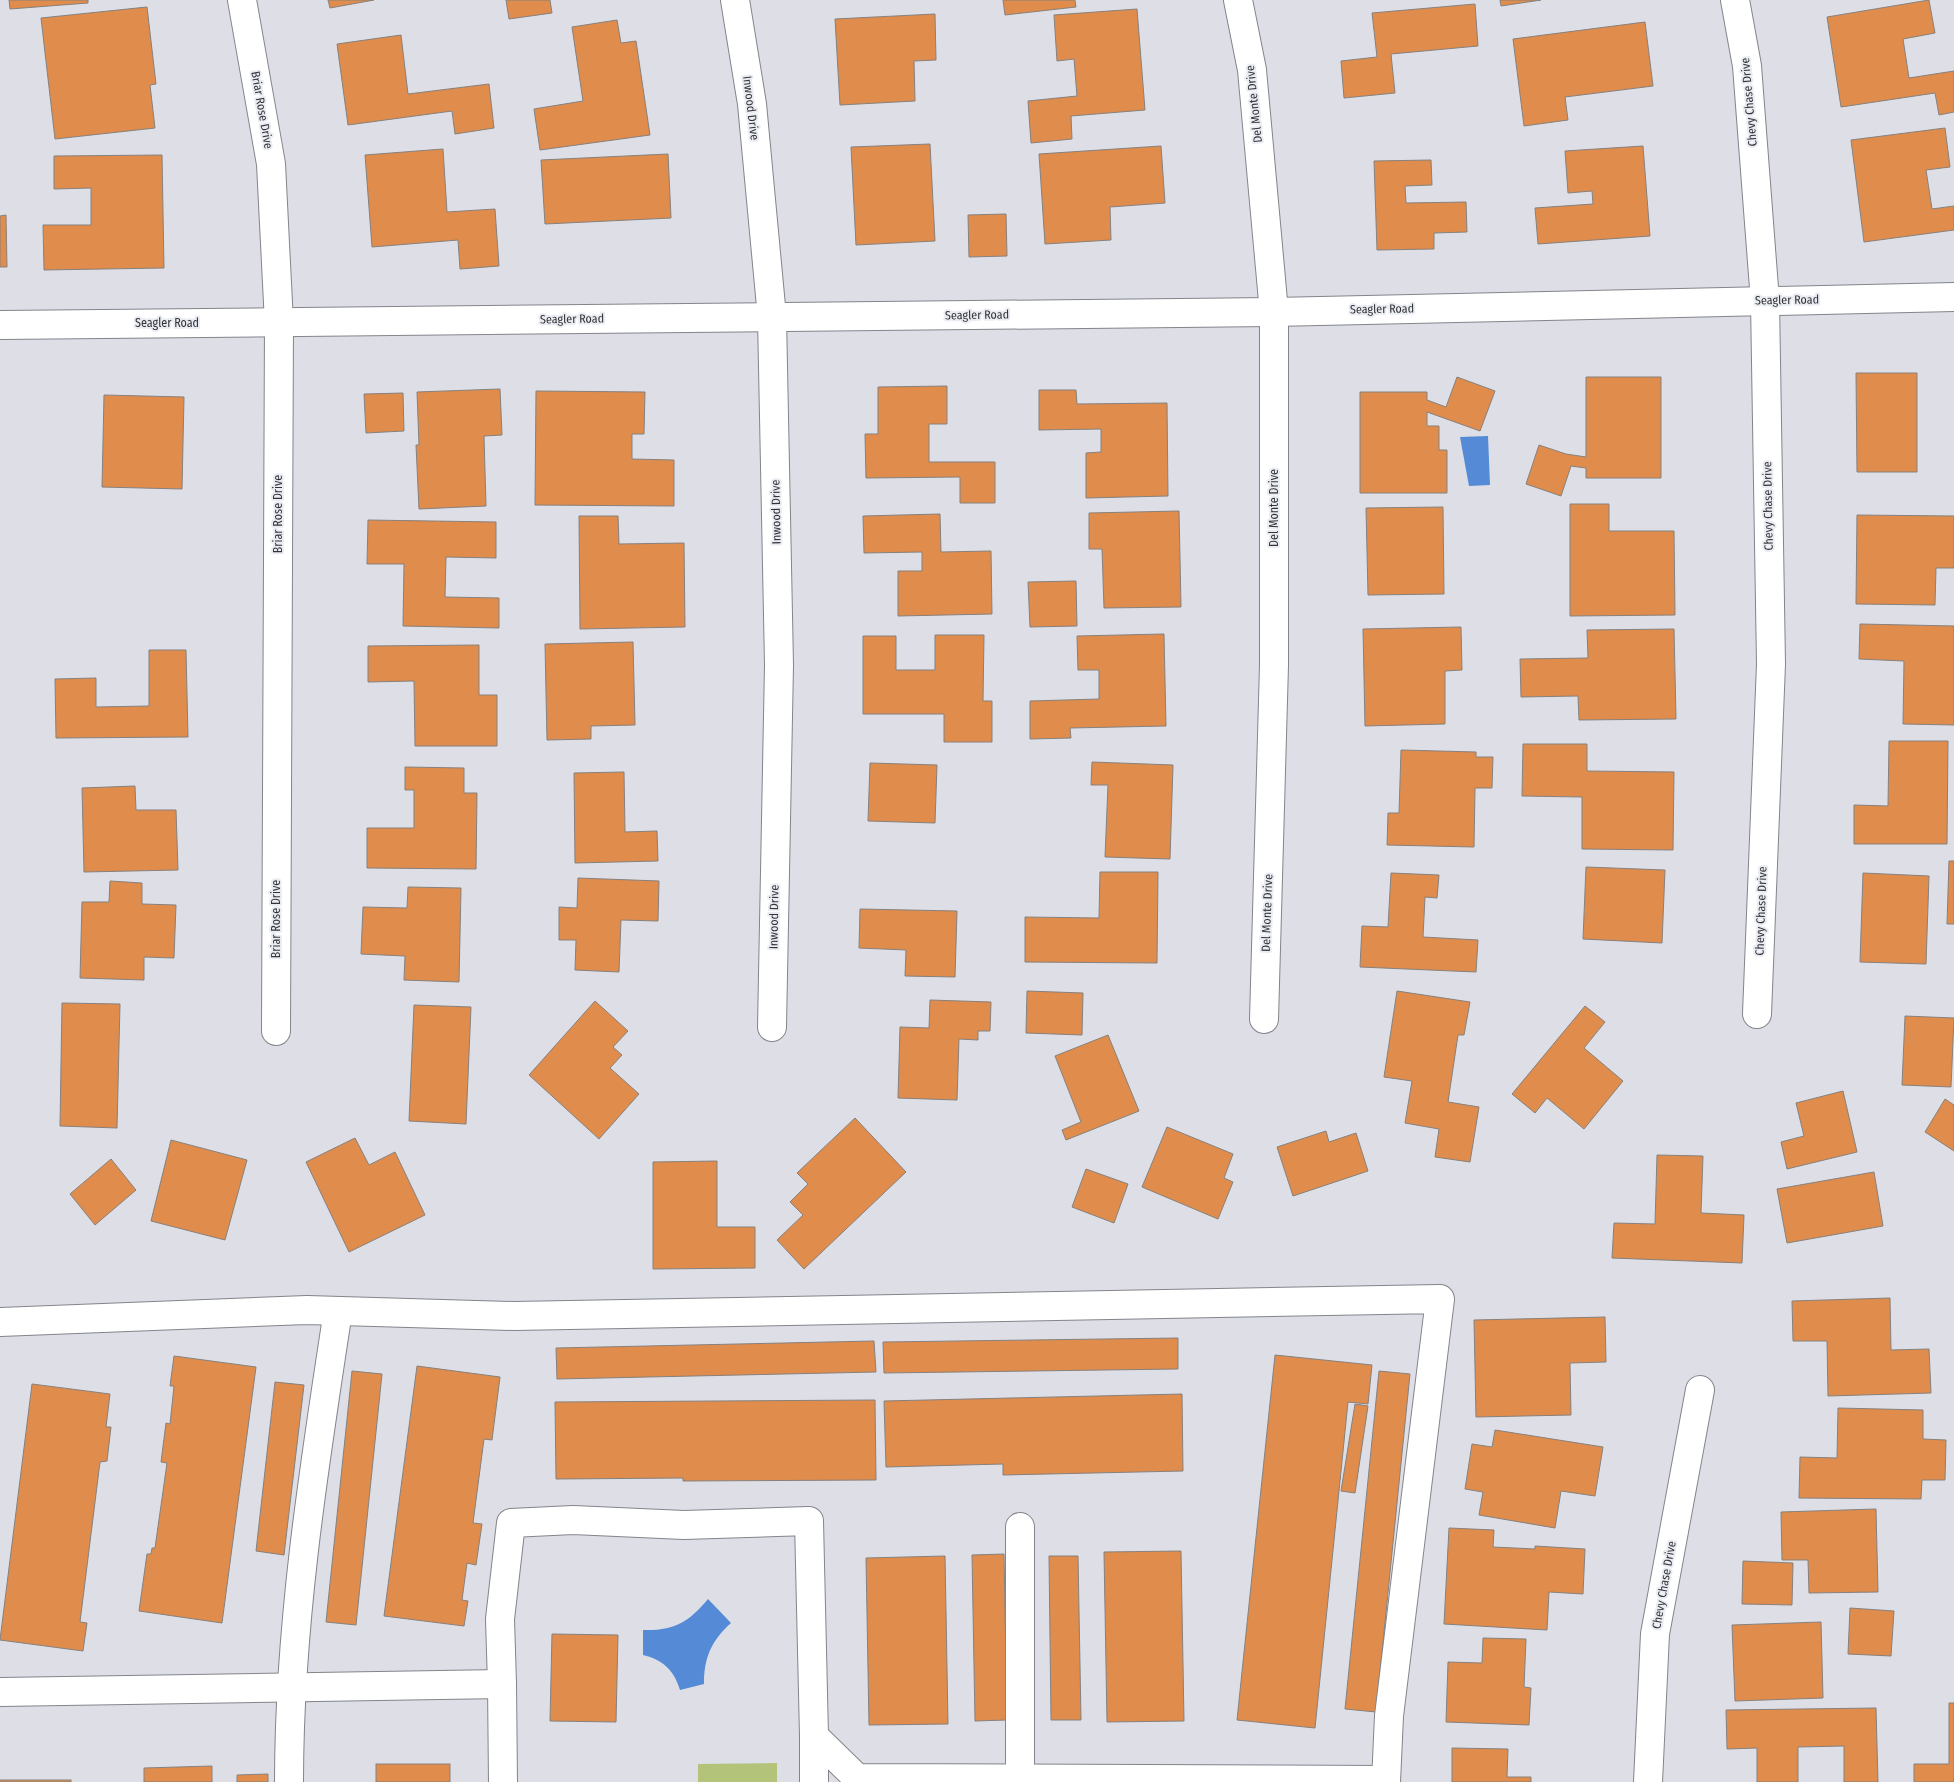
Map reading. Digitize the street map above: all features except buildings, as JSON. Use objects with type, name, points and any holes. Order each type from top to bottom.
[{"type":"street","name":"Briar Rose Drive","points":[[242,0],[271,164],[279,322],[276,1030]]},
{"type":"street","name":"Inwood Drive","points":[[735,0],[752,104],[772,317],[779,665],[772,1027]]},
{"type":"street","name":"Del Monte Drive","points":[[1238,0],[1252,70],[1274,312],[1274,665],[1264,1019]]},
{"type":"street","name":"Chevy Chase Drive","points":[[1735,0],[1746,66],[1765,301],[1771,664],[1757,1014]]},
{"type":"street","name":"Seagler Road","points":[[0,325],[1274,312],[1954,297]]},
{"type":"street","points":[[0,1322],[307,1310],[514,1316],[1440,1299],[1389,1716],[1386,1781],[857,1778],[814,1736]]},
{"type":"street","points":[[289,1782],[292,1687],[310,1497],[338,1311]]},
{"type":"street","name":"Chevy Chase Drive","points":[[1648,1782],[1655,1634],[1700,1390]]},
{"type":"street","points":[[503,1782],[500,1619],[511,1523],[573,1520],[684,1525],[810,1521],[814,1782]]},
{"type":"street","points":[[1020,1527],[1020,1780]]},
{"type":"street","points":[[0,1692],[502,1684]]},
{"type":"green space","points":[[777,1763],[777,1782],[698,1782],[698,1764]]},
{"type":"water","points":[[1488,436],[1490,485],[1469,486],[1460,437]]},
{"type":"water","points":[[708,1599],[731,1623],[718,1636],[710,1650],[705,1666],[704,1684],[680,1690],[678,1683],[667,1667],[643,1655],[643,1630],[664,1629],[680,1624],[694,1614]]}]
